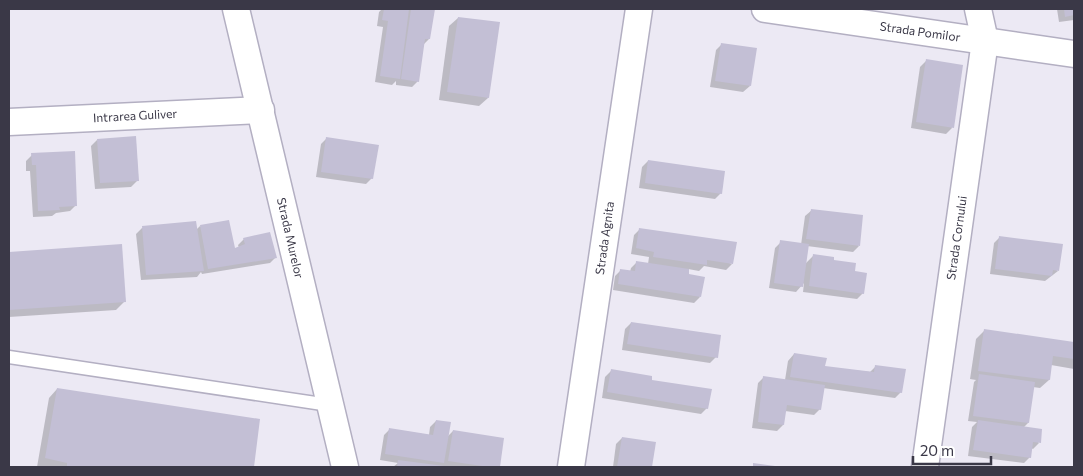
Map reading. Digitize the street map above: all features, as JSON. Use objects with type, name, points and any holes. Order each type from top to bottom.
[{"type":"street","name":"Strada Murelor","points":[[236,9],[345,467]]},
{"type":"street","name":"Strada Agnita","points":[[571,467],[639,9]]},
{"type":"street","name":"Strada Pomilor","points":[[765,9],[1074,54]]},
{"type":"street","name":"Strada Cornului","points":[[925,467],[985,41],[978,9]]},
{"type":"street","name":"Intrarea Guliver","points":[[9,122],[261,110]]},
{"type":"lane","points":[[9,357],[329,405]]},
{"type":"building","points":[[384,9],[409,9],[400,79],[380,76],[388,21],[382,20]]},
{"type":"building","points":[[411,9],[435,9],[430,39],[425,39],[419,82],[401,79]]},
{"type":"building","points":[[1064,9],[1074,9],[1074,15],[1065,17]]},
{"type":"building","points":[[458,17],[500,22],[489,98],[447,92]]},
{"type":"building","points":[[721,43],[757,48],[751,86],[715,81]]},
{"type":"building","points":[[926,59],[963,65],[954,128],[916,122]]},
{"type":"building","points":[[136,136],[139,181],[100,183],[97,139]]},
{"type":"building","points":[[326,137],[379,145],[373,179],[321,172]]},
{"type":"building","points":[[75,151],[77,206],[59,207],[60,210],[38,211],[36,165],[32,165],[31,153]]},
{"type":"building","points":[[648,160],[725,171],[722,194],[645,183]]},
{"type":"building","points":[[811,209],[863,215],[860,246],[806,239]]},
{"type":"building","points":[[229,220],[235,248],[245,244],[243,238],[270,232],[277,258],[208,269],[200,225]]},
{"type":"building","points":[[196,221],[204,271],[146,275],[142,226]]},
{"type":"building","points":[[639,228],[737,242],[733,264],[707,260],[707,265],[653,257],[654,252],[636,248]]},
{"type":"building","points":[[999,236],[1063,244],[1059,271],[1053,270],[1052,276],[995,269]]},
{"type":"building","points":[[780,240],[809,244],[803,287],[774,283]]},
{"type":"building","points":[[122,244],[126,302],[9,310],[9,252]]},
{"type":"building","points":[[813,254],[834,257],[834,260],[856,263],[855,271],[867,273],[864,294],[809,286]]},
{"type":"building","points":[[636,261],[689,269],[689,274],[705,277],[701,297],[618,284],[620,269],[635,271]]},
{"type":"building","points":[[631,322],[721,335],[718,358],[627,344]]},
{"type":"building","points":[[984,329],[1074,342],[1074,359],[1053,356],[1050,380],[978,371]]},
{"type":"building","points":[[794,353],[827,358],[825,366],[874,372],[875,365],[906,369],[902,393],[790,377]]},
{"type":"building","points":[[611,369],[652,376],[652,380],[712,389],[708,409],[607,392]]},
{"type":"building","points":[[979,374],[1035,382],[1029,423],[973,416]]},
{"type":"building","points":[[763,376],[825,385],[821,410],[787,405],[784,425],[758,422]]},
{"type":"building","points":[[57,388],[260,419],[254,467],[67,467],[67,463],[45,458]]},
{"type":"building","points":[[436,420],[451,422],[444,463],[385,454],[389,428],[433,435]]},
{"type":"building","points":[[978,420],[1042,429],[1041,443],[1033,442],[1031,458],[973,450]]},
{"type":"building","points":[[453,430],[504,438],[500,467],[448,461]]},
{"type":"building","points":[[622,437],[656,442],[652,467],[617,467]]},
{"type":"building","points":[[398,460],[444,466],[444,467],[397,467]]},
{"type":"building","points":[[753,463],[775,466],[775,467],[753,467]]}]
